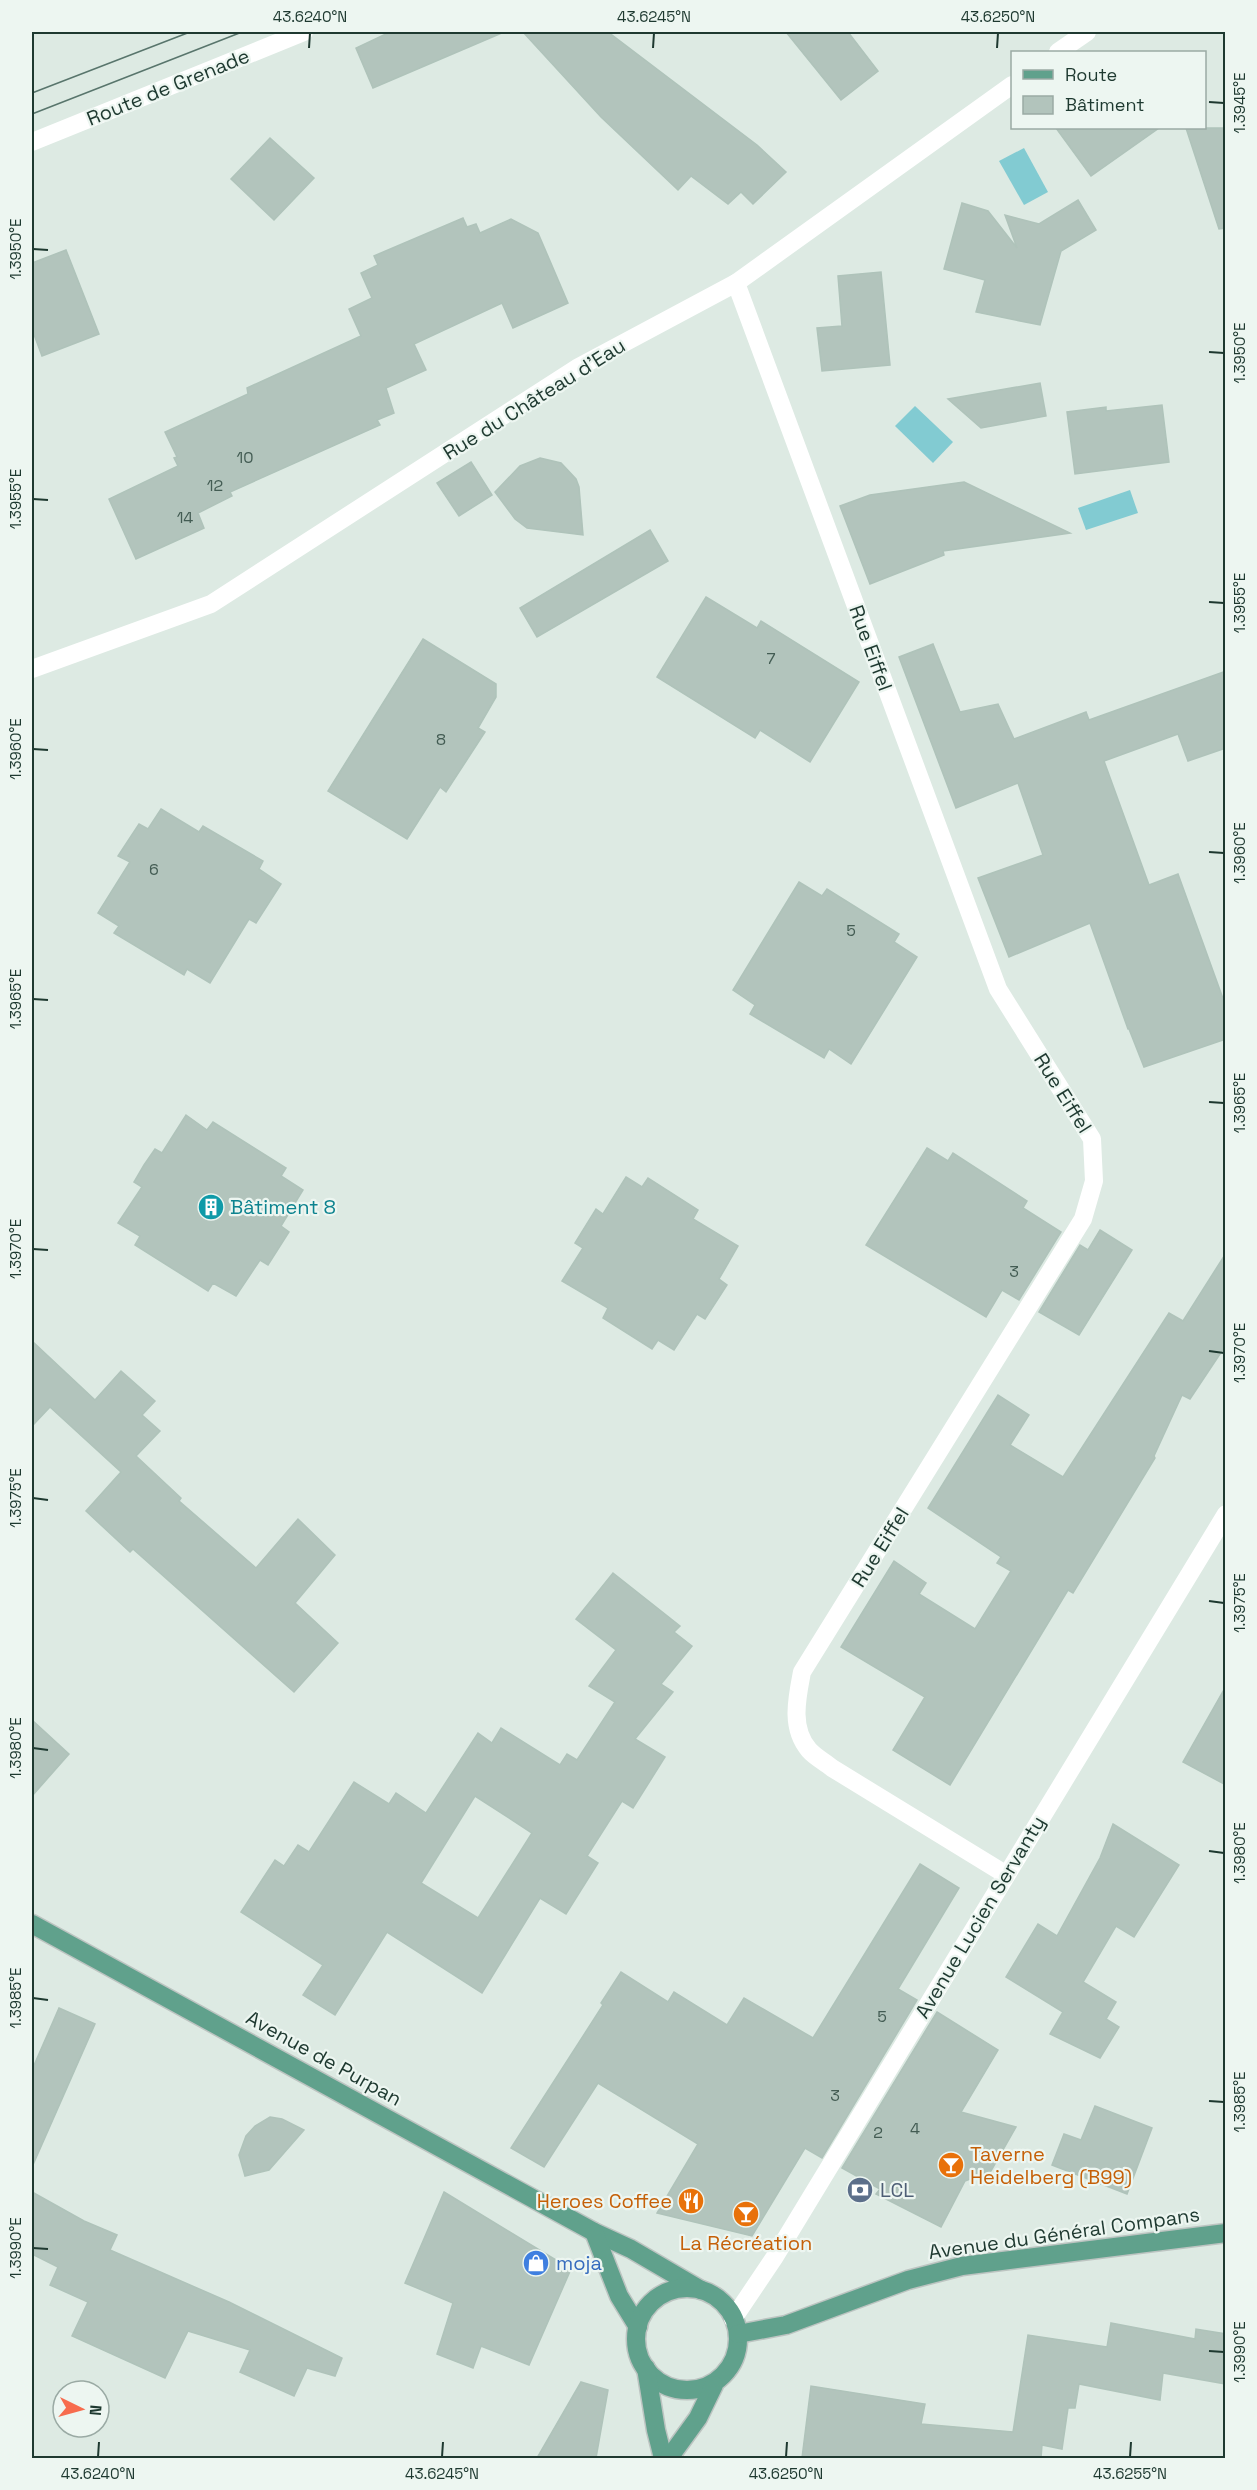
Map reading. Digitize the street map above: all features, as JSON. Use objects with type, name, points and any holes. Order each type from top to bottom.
[{"type":"main road","name":"Avenue de Purpan","points":[[32,1924],[594,2232],[631,2249],[701,2290]]},
{"type":"main road","points":[[594,2232],[619,2296],[638,2327]]},
{"type":"main road","name":"Avenue du Général Compans","points":[[735,2326],[786,2325],[908,2280],[962,2266],[1226,2233]]},
{"type":"main road","points":[[669,2458],[698,2418],[714,2385],[731,2365],[737,2350],[735,2326],[726,2306],[714,2296],[701,2290],[684,2289],[661,2296],[643,2314],[638,2327],[636,2341],[638,2353],[646,2368],[654,2377],[668,2386],[685,2390],[701,2390],[714,2385]]},
{"type":"main road","points":[[646,2368],[663,2458]]},
{"type":"street","name":"Route de Grenade","points":[[32,142],[304,32]]},
{"type":"street","points":[[1059,51],[1087,32]]},
{"type":"street","name":"Rue du Château d'Eau","points":[[32,669],[211,604],[577,368],[736,284],[1011,86]]},
{"type":"street","name":"Rue Eiffel","points":[[736,284],[998,989],[1092,1139],[1094,1181],[1083,1220],[802,1672],[796,1700],[796,1724],[809,1750],[832,1768],[1005,1874]]},
{"type":"street","name":"Avenue Lucien Servanty","points":[[735,2326],[1005,1874],[1226,1514]]},
{"type":"water","points":[[1024,148],[1048,192],[1024,205],[999,161]]},
{"type":"water","points":[[915,406],[953,442],[933,463],[895,426]]},
{"type":"water","points":[[1130,490],[1138,513],[1086,530],[1078,508]]},
{"type":"building","points":[[390,32],[504,32],[373,88],[356,48]]},
{"type":"building","points":[[523,32],[608,32],[757,145],[786,172],[753,204],[741,192],[728,204],[691,176],[678,190],[601,117]]},
{"type":"building","points":[[786,32],[848,32],[878,71],[841,100]]},
{"type":"building","points":[[1226,128],[1226,228],[1219,229],[1186,129]]},
{"type":"building","points":[[1057,129],[1158,129],[1091,176]]},
{"type":"building","points":[[270,138],[314,178],[274,220],[231,179]]},
{"type":"building","points":[[1078,200],[1096,230],[1061,251],[1040,325],[976,312],[985,280],[944,269],[962,203],[988,211],[1017,248],[1005,215],[1039,224]]},
{"type":"building","points":[[463,218],[467,227],[476,224],[480,233],[511,219],[538,233],[568,303],[513,328],[502,303],[414,344],[426,370],[386,388],[394,413],[377,420],[380,425],[230,492],[232,496],[198,513],[204,528],[136,559],[109,499],[178,466],[174,458],[177,457],[165,432],[248,394],[247,388],[361,336],[349,309],[372,298],[361,273],[378,265],[374,256]]},
{"type":"building","points":[[66,250],[99,334],[42,356],[32,329],[32,263]]},
{"type":"building","points":[[881,272],[890,365],[822,371],[817,328],[842,326],[838,276]]},
{"type":"building","points":[[1040,383],[1046,416],[981,428],[948,399]]},
{"type":"building","points":[[1162,405],[1169,462],[1075,474],[1067,412],[1106,407],[1106,411]]},
{"type":"building","points":[[540,458],[561,463],[576,479],[579,487],[583,535],[527,528],[515,519],[495,492],[520,466]]},
{"type":"building","points":[[471,462],[492,495],[459,516],[437,483]]},
{"type":"building","points":[[964,482],[1070,533],[943,551],[944,555],[870,584],[840,506],[870,495]]},
{"type":"building","points":[[650,530],[668,561],[537,637],[520,608]]},
{"type":"building","points":[[706,597],[757,628],[761,621],[859,682],[810,762],[760,730],[755,738],[657,677]]},
{"type":"building","points":[[423,639],[496,684],[496,697],[478,728],[485,732],[446,792],[440,787],[407,839],[328,791]]},
{"type":"building","points":[[933,644],[960,712],[998,704],[1014,739],[1086,712],[1089,720],[1226,671],[1226,748],[1188,761],[1178,734],[1104,761],[1149,885],[1178,874],[1226,1007],[1226,1039],[1144,1067],[1090,923],[1009,957],[978,878],[1043,855],[1018,783],[956,808],[899,657]]},
{"type":"building","points":[[161,809],[199,832],[203,826],[263,861],[259,869],[281,884],[256,923],[249,919],[210,983],[187,969],[184,975],[114,933],[119,926],[98,913],[130,862],[118,856],[139,824],[148,829]]},
{"type":"building","points":[[799,882],[822,896],[827,889],[899,934],[894,942],[917,957],[851,1064],[829,1049],[824,1058],[750,1014],[755,1005],[733,990]]},
{"type":"building","name":"Bâtiment 8","points":[[186,1115],[207,1130],[213,1122],[286,1168],[281,1176],[303,1190],[281,1226],[289,1232],[268,1265],[260,1260],[236,1296],[213,1283],[208,1291],[135,1245],[140,1236],[118,1223],[142,1187],[134,1182],[144,1165],[155,1149],[162,1153]]},
{"type":"building","points":[[927,1148],[948,1161],[953,1153],[1027,1201],[1023,1208],[1061,1232],[1019,1300],[1002,1290],[986,1317],[866,1245]]},
{"type":"building","points":[[626,1177],[642,1187],[648,1178],[698,1210],[693,1219],[738,1246],[719,1279],[727,1285],[705,1319],[697,1314],[674,1350],[658,1340],[652,1349],[603,1318],[608,1308],[562,1281],[583,1248],[575,1243],[596,1209],[603,1214]]},
{"type":"building","points":[[1100,1230],[1132,1250],[1079,1335],[1039,1312],[1080,1245],[1088,1250]]},
{"type":"building","points":[[1226,1253],[1226,1345],[1190,1399],[1182,1395],[1155,1458],[1073,1593],[1068,1590],[950,1785],[893,1750],[925,1697],[841,1647],[894,1561],[926,1583],[919,1594],[975,1629],[1011,1571],[997,1563],[1001,1557],[928,1508],[998,1395],[1029,1415],[1010,1445],[1063,1477],[1169,1313],[1183,1321]]},
{"type":"building","points":[[32,1341],[95,1400],[121,1371],[155,1401],[142,1415],[160,1431],[136,1456],[181,1498],[179,1501],[256,1568],[298,1519],[335,1555],[295,1603],[338,1643],[294,1692],[133,1549],[130,1552],[86,1511],[121,1472],[50,1407],[32,1426]]},
{"type":"building","points":[[613,1573],[680,1626],[674,1632],[692,1646],[661,1684],[673,1692],[635,1739],[665,1757],[633,1808],[622,1801],[587,1856],[598,1863],[566,1914],[540,1898],[482,1993],[387,1932],[335,2015],[303,1995],[323,1965],[241,1912],[275,1860],[284,1866],[298,1845],[309,1852],[354,1782],[389,1804],[396,1793],[426,1813],[478,1733],[492,1743],[501,1728],[560,1765],[567,1754],[577,1760],[615,1702],[589,1686],[616,1650],[576,1619]],"holes":[[[475,1796],[532,1833],[478,1918],[421,1883]]]},
{"type":"building","points":[[1226,1686],[1226,1785],[1183,1762]]},
{"type":"building","points":[[32,1720],[69,1754],[32,1796]]},
{"type":"building","points":[[1113,1824],[1179,1865],[1134,1937],[1116,1926],[1083,1982],[1116,2002],[1106,2019],[1119,2027],[1100,2058],[1050,2034],[1063,2012],[1006,1977],[1038,1924],[1057,1936],[1100,1858]]},
{"type":"building","points":[[920,1864],[959,1888],[898,1989],[917,2000],[822,2158],[805,2148],[752,2236],[657,2213],[698,2144],[598,2083],[544,2167],[511,2148],[603,2005],[601,2003],[621,1972],[668,2002],[674,1992],[727,2025],[744,1998],[813,2038]]},
{"type":"building","points":[[59,2008],[95,2024],[32,2167],[32,2070]]},
{"type":"building","points":[[937,2012],[998,2050],[961,2112],[1016,2127],[991,2171],[965,2181],[941,2227],[876,2194],[880,2189],[842,2168]]},
{"type":"building","points":[[1095,2106],[1152,2128],[1127,2194],[1052,2165],[1064,2134],[1081,2140]]},
{"type":"building","points":[[270,2117],[282,2119],[304,2130],[269,2170],[245,2176],[239,2155],[246,2136],[255,2126]]},
{"type":"building","points":[[32,2192],[84,2221],[117,2235],[110,2250],[229,2302],[342,2358],[335,2376],[307,2368],[294,2396],[240,2372],[250,2350],[188,2331],[165,2378],[72,2336],[88,2302],[50,2285],[58,2267],[32,2254]]},
{"type":"building","points":[[444,2192],[571,2269],[529,2365],[481,2346],[473,2368],[437,2354],[453,2303],[405,2283]]},
{"type":"building","points":[[1111,2323],[1195,2339],[1196,2329],[1226,2334],[1226,2384],[1163,2373],[1160,2400],[1079,2384],[1075,2408],[1068,2408],[1062,2449],[1042,2445],[1041,2458],[802,2458],[811,2386],[925,2404],[921,2424],[1013,2432],[1028,2335],[1107,2347]]},
{"type":"building","points":[[581,2382],[608,2390],[596,2458],[537,2458]]},
{"type":"tram line","points":[[32,93],[190,32]]},
{"type":"tram line","points":[[32,114],[242,32]]},
{"type":"place","name":"Bâtiment 8","points":[[211,1207]]},
{"type":"place","name":"Taverne Heidelberg (B99)","points":[[951,2165]]},
{"type":"place","name":"LCL","points":[[860,2190]]},
{"type":"place","name":"Heroes Coffee","points":[[691,2201]]},
{"type":"place","name":"La Récréation","points":[[746,2214]]},
{"type":"place","name":"moja","points":[[536,2263]]}]
